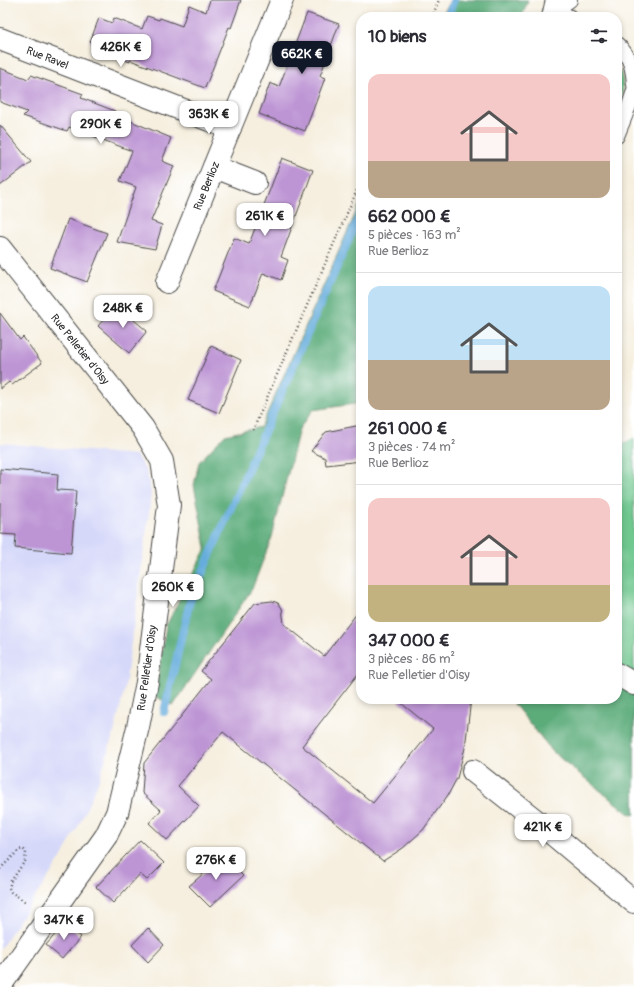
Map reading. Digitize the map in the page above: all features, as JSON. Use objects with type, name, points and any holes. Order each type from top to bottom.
[{"type":"street","name":"Rue Berlioz","points":[[167,282],[282,0]]},
{"type":"street","name":"Rue Ravel","points":[[0,40],[230,128]]},
{"type":"street","points":[[214,167],[255,183]]},
{"type":"street","name":"Rue Pelletier d'Oisy","points":[[0,248],[143,428],[162,461],[170,505],[147,682],[138,727],[117,813],[106,836],[0,986]]},
{"type":"street","points":[[622,677],[634,684]]},
{"type":"street","points":[[473,771],[549,831],[634,902]]},
{"type":"lane","points":[[622,48],[633,68],[634,85]]},
{"type":"lane","points":[[622,124],[634,90]]},
{"type":"lane","points":[[622,117],[628,110]]},
{"type":"path","points":[[434,12],[439,0]]},
{"type":"path","points":[[253,430],[356,193]]},
{"type":"path","points":[[0,869],[19,850],[23,849],[26,852],[25,861],[10,881],[9,888],[11,892],[49,917]]},
{"type":"shaded area","points":[[0,443],[136,455],[146,471],[151,492],[125,687],[115,729],[99,780],[81,821],[60,860],[0,949]]},
{"type":"green space","points":[[450,0],[528,0],[524,12],[444,12]]},
{"type":"green space","points":[[356,212],[356,404],[313,410],[299,429],[272,537],[252,589],[173,706],[155,696],[166,626],[206,548],[194,485],[199,462],[225,435],[261,427]]},
{"type":"green space","points":[[634,438],[634,815],[628,813],[554,753],[514,704],[622,704],[622,444]]},
{"type":"green space","points":[[622,686],[634,693],[634,815],[628,813],[554,753],[514,704],[622,704]]},
{"type":"building","points":[[210,0],[241,0],[231,28],[229,27],[205,88],[102,51],[103,47],[90,42],[99,18],[112,23],[114,18],[142,29],[147,16],[159,20],[160,18],[182,26],[189,5],[206,12]]},
{"type":"building","points":[[307,13],[339,24],[320,76],[325,78],[305,131],[259,114],[270,83],[279,87]]},
{"type":"building","points":[[0,68],[28,79],[31,75],[83,94],[81,98],[115,111],[114,114],[171,138],[162,161],[174,166],[151,221],[162,225],[155,249],[117,242],[136,187],[120,181],[132,151],[69,127],[67,131],[23,116],[27,112],[0,102]]},
{"type":"building","points":[[0,125],[31,162],[0,186]]},
{"type":"building","points":[[282,158],[313,170],[281,257],[288,260],[281,280],[263,273],[250,306],[213,291],[234,238],[249,244]]},
{"type":"building","points":[[68,219],[107,233],[87,282],[50,268]]},
{"type":"building","points":[[116,305],[147,331],[129,353],[98,326]]},
{"type":"building","points":[[0,313],[20,340],[23,337],[42,363],[12,385],[9,382],[0,389]]},
{"type":"building","points":[[211,346],[241,360],[219,413],[188,400]]},
{"type":"building","points":[[356,426],[356,462],[326,465],[325,458],[311,451],[326,432]]},
{"type":"building","points":[[0,469],[58,474],[57,490],[76,491],[71,553],[15,548],[16,535],[0,534]]},
{"type":"building","points":[[272,601],[278,603],[282,608],[284,624],[324,656],[356,614],[356,676],[302,746],[373,803],[433,729],[402,704],[470,704],[465,748],[457,778],[448,795],[423,830],[403,848],[383,861],[223,732],[178,786],[199,806],[167,840],[149,823],[161,810],[142,793],[144,763],[211,679],[201,671],[255,603]]},
{"type":"building","points":[[140,840],[164,863],[147,880],[140,874],[113,903],[96,887]]},
{"type":"building","points":[[224,856],[243,876],[210,907],[189,886]]},
{"type":"building","points":[[65,923],[81,937],[62,959],[46,945]]},
{"type":"building","points":[[148,928],[164,945],[148,962],[132,945]]},
{"type":"waterway","points":[[449,12],[454,0]]},
{"type":"waterway","points":[[164,712],[190,601],[356,223]]}]
